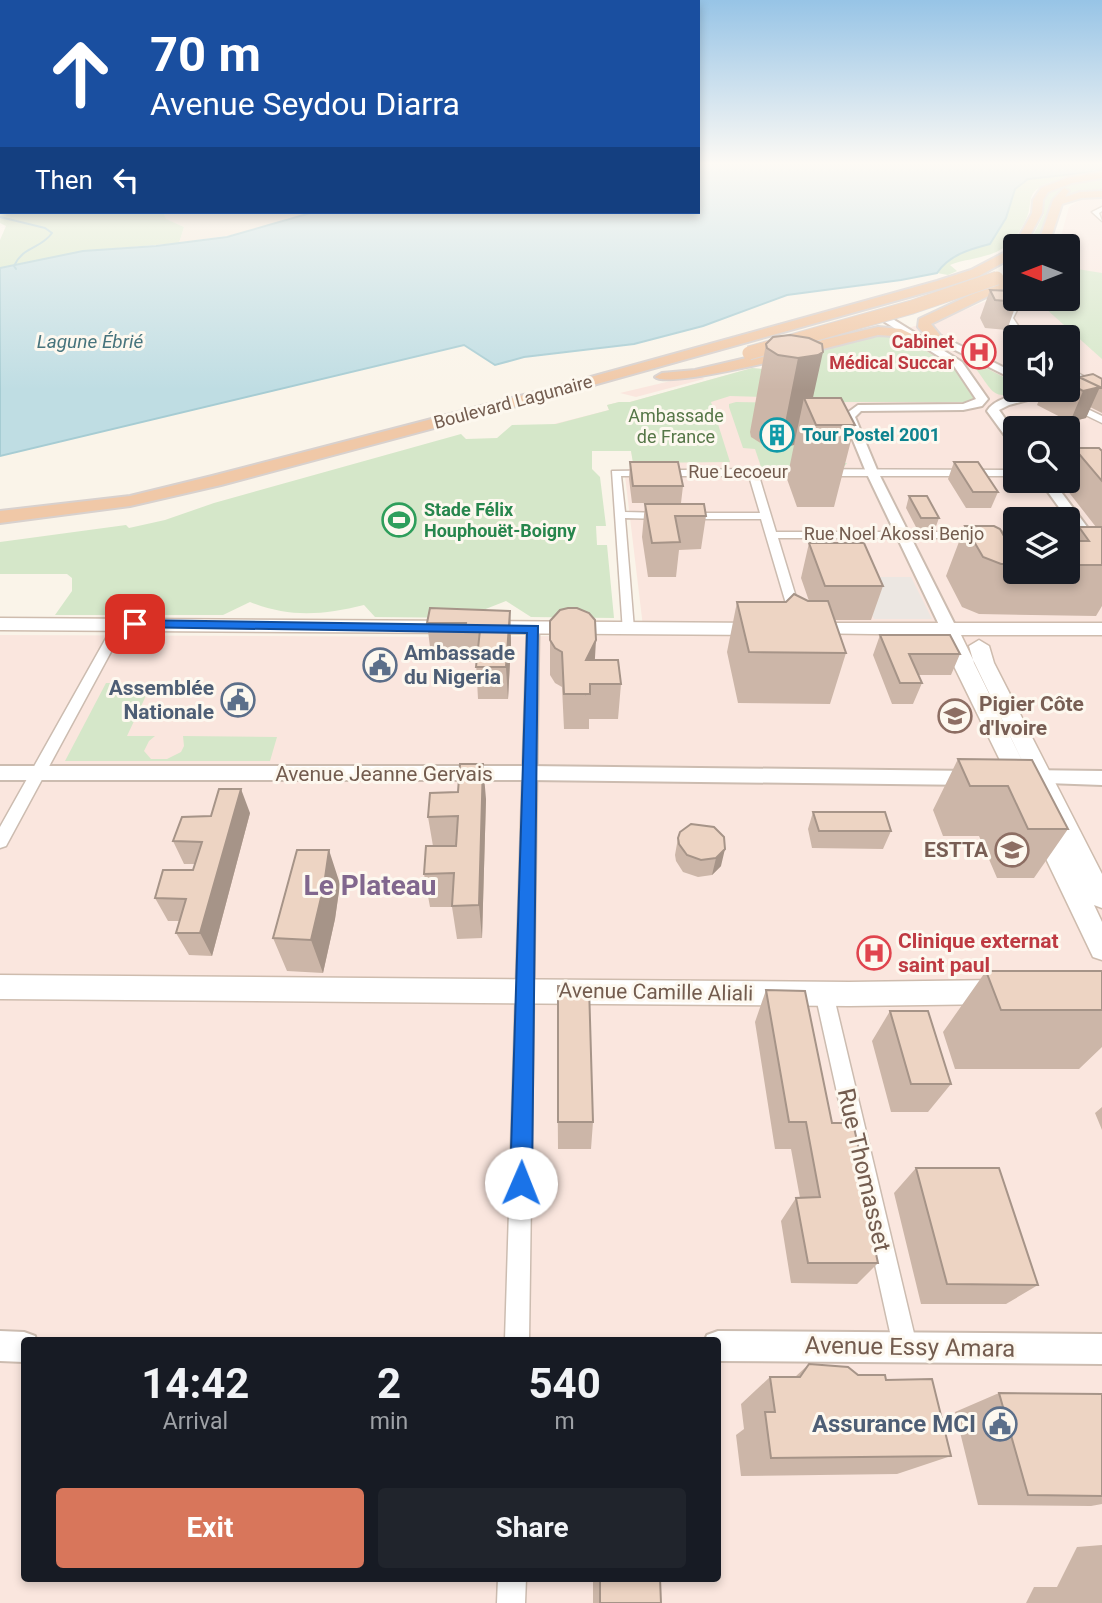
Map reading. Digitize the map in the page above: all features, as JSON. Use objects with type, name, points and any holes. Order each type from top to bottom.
[{"type":"highway","name":"Boulevard Lagunaire","points":[[0,517],[130,500],[215,481],[543,394],[975,273],[1003,257]]},
{"type":"highway","points":[[733,340],[856,314],[880,315],[882,307],[959,284],[975,273]]},
{"type":"highway","name":"Boulevard Lagunaire","points":[[0,534],[128,517],[194,503],[749,353],[912,307],[1003,275]]},
{"type":"highway","points":[[933,335],[924,322],[1003,284]]},
{"type":"highway","points":[[902,299],[899,305],[916,313],[936,314],[948,310]]},
{"type":"highway","points":[[829,319],[856,323],[863,328],[859,334]]},
{"type":"highway","points":[[662,377],[695,373],[859,334],[890,331],[916,340]]},
{"type":"main road","points":[[0,624],[533,629],[1102,629]]},
{"type":"main road","points":[[949,629],[979,646],[996,643],[1102,642]]},
{"type":"main road","points":[[949,629],[1014,777],[1102,949]]},
{"type":"main road","points":[[979,646],[1014,777],[1102,898]]},
{"type":"main road","name":"Avenue Camille Aliali","points":[[0,987],[1022,992]]},
{"type":"street","points":[[880,315],[900,320],[1003,371]]},
{"type":"street","points":[[880,315],[963,368],[982,402],[964,407]]},
{"type":"street","points":[[948,357],[948,353],[952,352],[968,353]]},
{"type":"street","points":[[970,379],[992,398],[1003,401]]},
{"type":"street","points":[[993,411],[997,405],[1005,402]]},
{"type":"street","points":[[1070,402],[1102,420]]},
{"type":"street","points":[[949,629],[872,472],[851,423],[851,412],[867,407],[964,407],[993,411],[1003,425]]},
{"type":"street","points":[[753,472],[800,629]]},
{"type":"street","name":"Rue Lecoeur","points":[[628,629],[617,474],[1003,474]]},
{"type":"street","points":[[1055,493],[1102,557]]},
{"type":"street","points":[[619,515],[767,516]]},
{"type":"street","points":[[1080,534],[1102,535]]},
{"type":"street","name":"Rue Noel Akossi Benjo","points":[[773,535],[1003,535]]},
{"type":"street","points":[[0,842],[120,624]]},
{"type":"street","points":[[517,1337],[533,629]]},
{"type":"street","name":"Avenue Jeanne Gervais","points":[[0,773],[528,773],[1102,778]]},
{"type":"street","name":"Rue Thomasset","points":[[824,993],[905,1346]]},
{"type":"street","points":[[0,1346],[21,1347]]},
{"type":"street","name":"Avenue Essy Amara","points":[[721,1346],[1102,1349]]},
{"type":"street","points":[[511,1603],[512,1582]]},
{"type":"shaded area","points":[[180,240],[200,240],[179,243]]},
{"type":"shaded area","points":[[1080,240],[1102,240],[1102,1603],[0,1603],[0,635],[644,635],[625,476],[629,469],[634,468],[631,451],[592,453],[550,425],[609,410],[607,405],[630,402],[752,368],[763,369],[808,349],[889,334],[957,313],[1003,294],[1003,312],[1080,312]]},
{"type":"shaded area","points":[[751,362],[702,377],[704,379],[636,397],[620,393]]},
{"type":"shaded area","points":[[856,577],[911,577],[932,619],[874,619]]},
{"type":"green space","points":[[0,240],[180,240],[179,243],[83,251],[0,268]]},
{"type":"green space","points":[[993,240],[1003,240],[1003,248],[1000,250],[950,265],[957,271],[948,275],[937,273],[954,257],[990,244]]},
{"type":"green space","points":[[1080,269],[1102,273],[1102,359],[1080,339],[1080,325],[1064,325],[1050,312],[1080,312]]},
{"type":"green space","name":"Stade Félix Houphouët-Boigny","points":[[889,334],[900,335],[954,368],[974,399],[967,402],[835,402],[828,399],[730,396],[711,402],[730,462],[633,463],[631,451],[592,451],[592,469],[600,477],[606,526],[596,526],[597,545],[607,545],[614,618],[531,617],[506,601],[478,612],[477,618],[375,617],[364,605],[320,613],[293,613],[250,602],[223,615],[55,615],[72,591],[72,578],[67,574],[0,574],[0,542],[126,525],[129,528],[165,520],[214,503],[461,434],[466,439],[497,438],[512,425],[556,424],[609,410],[607,405],[630,402],[752,368],[763,369],[808,349]]},
{"type":"green space","points":[[986,368],[1003,377],[1003,395],[991,390],[976,369]]},
{"type":"green space","points":[[808,403],[839,463],[847,463],[843,468],[761,467],[755,449],[743,448],[729,407],[729,404]]},
{"type":"green space","points":[[106,683],[152,683],[127,736],[155,736],[144,751],[151,759],[167,759],[181,752],[184,746],[183,736],[277,737],[270,761],[65,761]]},
{"type":"water","name":"Lagune Ébrié","points":[[205,240],[993,240],[990,244],[954,257],[937,273],[787,295],[703,326],[634,344],[524,357],[495,365],[464,345],[0,456],[0,268],[83,251]]},
{"type":"building","points":[[990,290],[1003,291],[1003,301],[995,300]]},
{"type":"building","points":[[790,335],[809,338],[822,344],[823,352],[798,358],[778,355],[767,348],[766,344],[773,337]]},
{"type":"building","points":[[1093,374],[1102,379],[1102,388],[1080,377]]},
{"type":"building","points":[[1080,378],[1100,387],[1080,389]]},
{"type":"building","points":[[804,398],[841,398],[855,425],[816,425]]},
{"type":"building","points":[[1080,448],[1099,448],[1102,451],[1102,481],[1080,455]]},
{"type":"building","points":[[630,462],[678,462],[683,486],[633,486]]},
{"type":"building","points":[[954,462],[978,462],[998,492],[973,492]]},
{"type":"building","points":[[909,496],[927,496],[939,518],[921,518]]},
{"type":"building","points":[[645,504],[704,504],[706,516],[675,516],[680,542],[652,543]]},
{"type":"building","points":[[965,526],[994,526],[1000,529],[1003,534],[1003,564],[983,557]]},
{"type":"building","points":[[1080,527],[1102,527],[1102,565],[1080,565],[1080,541],[1089,541]]},
{"type":"building","points":[[809,543],[864,543],[883,586],[825,586]]},
{"type":"building","points":[[794,594],[808,601],[828,601],[846,653],[749,652],[737,602],[786,602]]},
{"type":"building","points":[[430,608],[510,611],[506,667],[476,667],[480,630],[465,630],[466,623],[427,623]]},
{"type":"building","points":[[568,608],[589,613],[595,620],[596,640],[586,660],[618,660],[621,684],[590,684],[590,694],[564,694],[562,652],[555,648],[550,640],[550,621],[560,610]]},
{"type":"building","points":[[880,635],[950,635],[960,654],[909,654],[922,683],[900,683]]},
{"type":"building","points":[[958,759],[1032,760],[1068,829],[1028,829],[1008,786],[970,786]]},
{"type":"building","points":[[460,764],[483,764],[479,905],[452,906],[454,873],[424,874],[426,846],[456,846],[458,816],[428,817],[430,793],[458,792]]},
{"type":"building","points":[[219,789],[241,789],[200,933],[176,933],[186,899],[155,898],[163,870],[193,870],[202,842],[173,841],[182,817],[211,816]]},
{"type":"building","points":[[813,812],[885,812],[891,831],[819,831]]},
{"type":"building","points":[[691,824],[714,827],[724,837],[725,849],[716,858],[701,860],[687,855],[678,838],[680,832]]},
{"type":"building","points":[[297,850],[329,850],[311,940],[273,938]]},
{"type":"building","points":[[986,971],[1102,971],[1102,1010],[1001,1010]]},
{"type":"building","points":[[558,986],[589,986],[593,1122],[558,1122]]},
{"type":"building","points":[[766,990],[805,991],[832,1123],[853,1123],[870,1198],[864,1198],[878,1263],[808,1263],[796,1198],[820,1197],[806,1122],[789,1122]]},
{"type":"building","points":[[890,1011],[928,1011],[951,1084],[911,1084]]},
{"type":"building","points":[[916,1168],[999,1168],[1038,1285],[947,1284]]},
{"type":"building","points":[[809,1364],[848,1367],[858,1375],[885,1375],[886,1380],[932,1379],[951,1456],[771,1458],[765,1412],[775,1412],[770,1377],[800,1377]]},
{"type":"building","points":[[999,1393],[1102,1394],[1102,1496],[1028,1495]]},
{"type":"building","points":[[600,1582],[660,1582],[661,1603],[600,1603]]},
{"type":"waterway","points":[[16,269],[14,266],[22,255],[46,240]]},
{"type":"place","name":"Cabinet Médical Succar","points":[[979,352]]},
{"type":"place","name":"Tour Postel 2001","points":[[777,435]]},
{"type":"place","name":"Stade Félix Houphouët-Boigny","points":[[399,520]]},
{"type":"place","name":"Ambassade du Nigeria","points":[[380,665]]},
{"type":"place","name":"Assemblée Nationale","points":[[238,700]]},
{"type":"place","name":"Pigier Côte d'Ivoire","points":[[955,716]]},
{"type":"place","name":"ESTTA","points":[[1012,850]]},
{"type":"place","name":"Clinique externat saint paul","points":[[874,953]]},
{"type":"place","name":"Assurance MCI","points":[[1000,1424]]},
{"type":"district","name":"Le Plateau","points":[[370,885]]},
{"type":"route","points":[[135,624],[533,629],[521,1183]]},
{"type":"park label","name":"Ambassade de France","points":[[676,426]]}]
